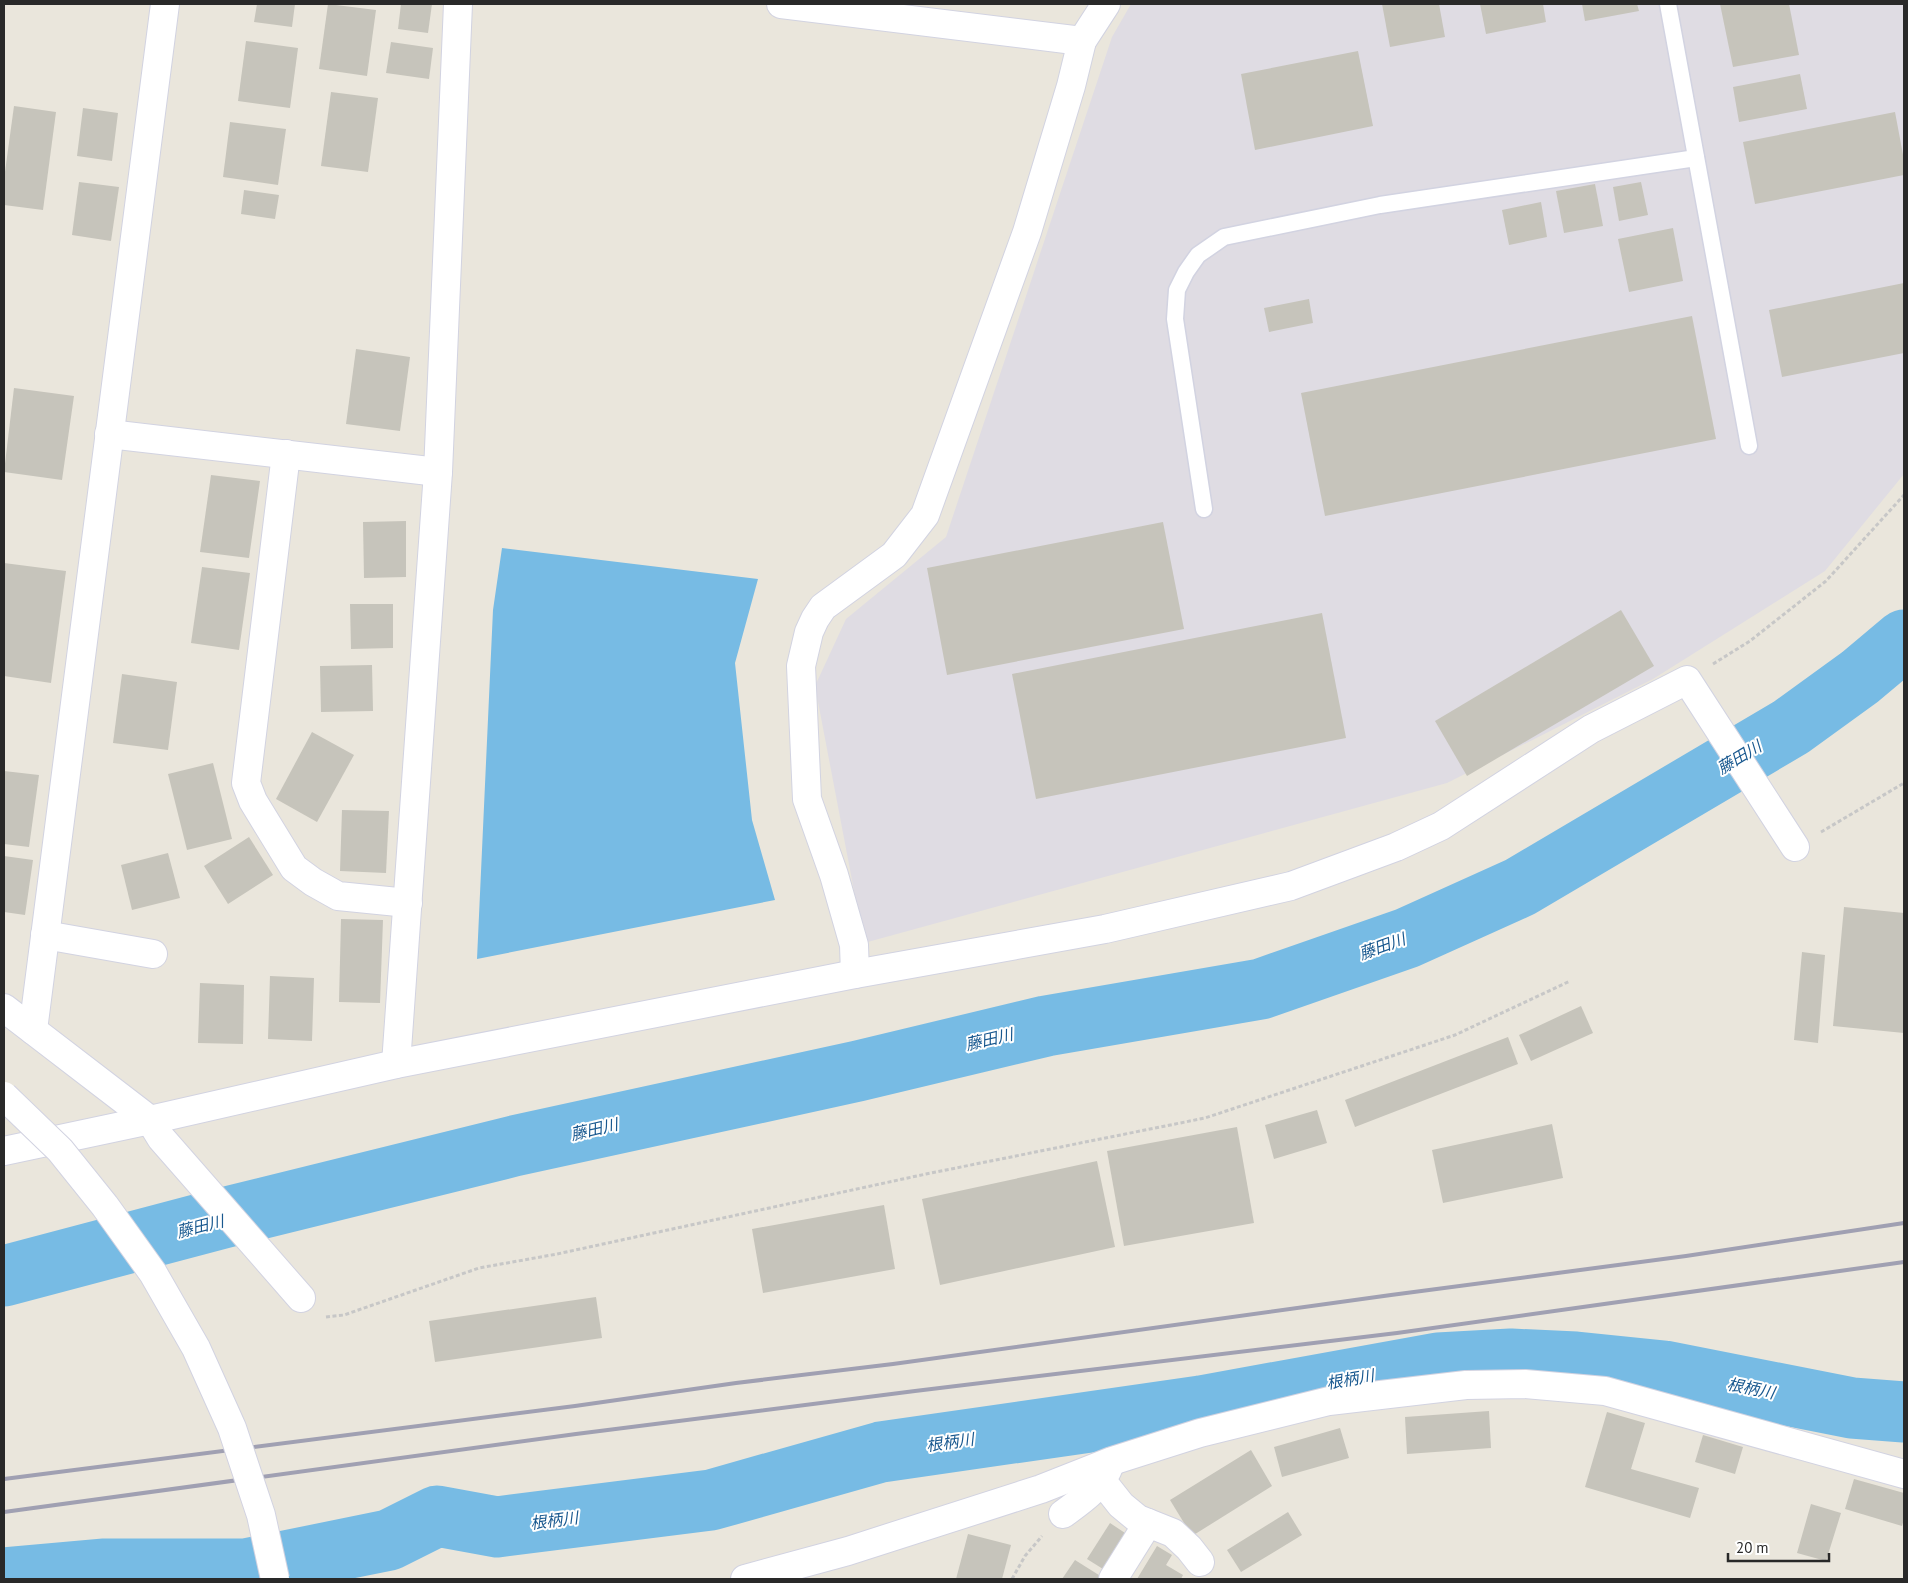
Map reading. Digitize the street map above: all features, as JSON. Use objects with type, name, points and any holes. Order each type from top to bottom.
[{"type":"street","points":[[33,1030],[165,4]]},
{"type":"street","points":[[396,1064],[438,472],[458,4]]},
{"type":"street","points":[[781,4],[841,7],[1082,41]]},
{"type":"street","points":[[855,974],[852,936],[834,875],[807,799],[801,676],[808,632],[824,608],[894,555],[925,515],[1027,232],[1071,86],[1082,41],[1106,4]]},
{"type":"street","points":[[110,434],[438,472]]},
{"type":"street","points":[[286,454],[246,783],[253,801],[294,868],[306,877],[338,896],[408,903]]},
{"type":"street","points":[[4,1151],[156,1129],[396,1064],[855,974],[1105,929],[1291,886],[1396,847],[1441,826],[1591,728],[1688,680],[1795,847]]},
{"type":"street","points":[[45,934],[153,954]]},
{"type":"street","points":[[4,1008],[156,1129],[301,1298]]},
{"type":"street","points":[[4,1096],[60,1150],[105,1206],[153,1273],[196,1348],[232,1428],[261,1516],[275,1579]]},
{"type":"street","points":[[745,1579],[867,1545],[1041,1489],[1107,1471],[1200,1433],[1329,1401],[1466,1386],[1525,1384],[1605,1392],[1904,1474]]},
{"type":"street","points":[[1063,1514],[1090,1494],[1107,1471]]},
{"type":"street","points":[[1107,1471],[1121,1505],[1138,1519],[1173,1533],[1200,1562]]},
{"type":"street","points":[[1114,1579],[1148,1523]]},
{"type":"lane","points":[[1668,4],[1749,446]]},
{"type":"lane","points":[[1204,509],[1175,319],[1178,290],[1186,272],[1198,255],[1224,237],[1380,205],[1696,158]]},
{"type":"path","points":[[1688,680],[1750,641],[1826,581],[1904,495]]},
{"type":"path","points":[[1795,847],[1904,783]]},
{"type":"path","points":[[301,1298],[321,1317],[344,1315],[479,1268],[557,1254],[917,1176],[1205,1118],[1455,1035],[1570,981]]},
{"type":"path","points":[[1012,1579],[1035,1544],[1063,1514]]},
{"type":"shaded area","points":[[1131,4],[1904,4],[1904,474],[1825,571],[1653,679],[1447,783],[864,943],[815,686],[846,619],[946,537],[1112,37]]},
{"type":"water","points":[[502,548],[758,579],[735,663],[752,820],[775,900],[477,959],[493,610]]},
{"type":"building","points":[[257,4],[295,4],[292,27],[254,22]]},
{"type":"building","points":[[328,4],[376,10],[367,76],[319,69]]},
{"type":"building","points":[[401,4],[432,4],[428,33],[398,29]]},
{"type":"building","points":[[1382,4],[1439,4],[1445,37],[1390,47]]},
{"type":"building","points":[[1480,4],[1543,4],[1546,22],[1486,34]]},
{"type":"building","points":[[1582,4],[1637,4],[1639,11],[1585,21]]},
{"type":"building","points":[[1720,4],[1789,4],[1799,55],[1733,67]]},
{"type":"building","points":[[246,41],[298,48],[290,108],[238,101]]},
{"type":"building","points":[[391,42],[433,48],[429,79],[386,73]]},
{"type":"building","points":[[1358,51],[1373,126],[1255,150],[1241,74]]},
{"type":"building","points":[[1800,74],[1807,109],[1739,122],[1733,87]]},
{"type":"building","points":[[331,92],[378,98],[368,172],[321,166]]},
{"type":"building","points":[[14,106],[56,112],[43,210],[4,205],[4,179]]},
{"type":"building","points":[[83,108],[118,113],[112,161],[77,156]]},
{"type":"building","points":[[1895,112],[1904,160],[1904,175],[1755,204],[1743,142]]},
{"type":"building","points":[[230,122],[286,129],[278,185],[223,177]]},
{"type":"building","points":[[79,182],[119,187],[111,241],[72,235]]},
{"type":"building","points":[[1641,182],[1648,215],[1619,221],[1613,187]]},
{"type":"building","points":[[1595,184],[1603,226],[1564,233],[1556,191]]},
{"type":"building","points":[[244,190],[279,195],[275,219],[241,214]]},
{"type":"building","points":[[1541,202],[1547,237],[1509,245],[1502,210]]},
{"type":"building","points":[[1673,228],[1683,281],[1629,292],[1618,239]]},
{"type":"building","points":[[1904,283],[1904,353],[1782,377],[1769,310]]},
{"type":"building","points":[[1309,299],[1313,323],[1269,332],[1264,308]]},
{"type":"building","points":[[1692,316],[1716,439],[1325,516],[1301,393]]},
{"type":"building","points":[[356,349],[410,357],[400,431],[346,424]]},
{"type":"building","points":[[14,388],[74,396],[62,480],[4,472]]},
{"type":"building","points":[[211,475],[260,481],[249,558],[200,552]]},
{"type":"building","points":[[406,521],[406,577],[364,578],[363,522]]},
{"type":"building","points":[[1163,522],[1184,629],[947,675],[927,568]]},
{"type":"building","points":[[4,563],[66,571],[51,683],[4,676]]},
{"type":"building","points":[[202,567],[250,573],[239,650],[191,643]]},
{"type":"building","points":[[350,604],[393,604],[393,648],[351,649]]},
{"type":"building","points":[[1621,610],[1654,666],[1467,776],[1435,721]]},
{"type":"building","points":[[1322,613],[1346,738],[1036,799],[1012,674]]},
{"type":"building","points":[[372,665],[373,711],[321,712],[320,666]]},
{"type":"building","points":[[122,674],[177,682],[168,750],[113,743]]},
{"type":"building","points":[[312,732],[354,755],[317,822],[276,799]]},
{"type":"building","points":[[213,763],[232,839],[187,850],[168,774]]},
{"type":"building","points":[[4,771],[39,775],[29,847],[4,844]]},
{"type":"building","points":[[342,810],[389,811],[386,873],[340,871]]},
{"type":"building","points":[[249,837],[273,875],[228,904],[204,866]]},
{"type":"building","points":[[168,853],[180,898],[132,910],[121,865]]},
{"type":"building","points":[[4,856],[33,860],[25,915],[4,912]]},
{"type":"building","points":[[1844,907],[1904,913],[1904,1033],[1833,1026]]},
{"type":"building","points":[[341,919],[383,920],[380,1003],[339,1002]]},
{"type":"building","points":[[1802,952],[1825,955],[1818,1043],[1794,1040]]},
{"type":"building","points":[[270,976],[314,978],[312,1041],[268,1039]]},
{"type":"building","points":[[200,983],[244,985],[243,1044],[198,1043]]},
{"type":"building","points":[[1581,1006],[1593,1033],[1531,1061],[1519,1035]]},
{"type":"building","points":[[1508,1037],[1518,1064],[1355,1127],[1345,1100]]},
{"type":"building","points":[[1317,1110],[1327,1143],[1274,1159],[1265,1125]]},
{"type":"building","points":[[1552,1124],[1563,1178],[1443,1203],[1432,1150]]},
{"type":"building","points":[[1237,1127],[1254,1223],[1124,1246],[1107,1151]]},
{"type":"building","points":[[1097,1161],[1115,1247],[940,1285],[922,1199]]},
{"type":"building","points":[[884,1205],[895,1269],[763,1293],[752,1229]]},
{"type":"building","points":[[596,1297],[602,1338],[435,1362],[429,1321]]},
{"type":"building","points":[[1489,1411],[1491,1448],[1407,1454],[1405,1417]]},
{"type":"building","points":[[1607,1412],[1645,1423],[1631,1469],[1699,1488],[1690,1518],[1585,1487]]},
{"type":"building","points":[[1340,1428],[1349,1458],[1282,1477],[1274,1447]]},
{"type":"building","points":[[1703,1435],[1743,1447],[1735,1474],[1695,1462]]},
{"type":"building","points":[[1251,1450],[1272,1486],[1192,1536],[1170,1500]]},
{"type":"building","points":[[1854,1479],[1904,1493],[1904,1519],[1902,1526],[1845,1509]]},
{"type":"building","points":[[1811,1504],[1841,1513],[1826,1561],[1797,1553]]},
{"type":"building","points":[[1288,1512],[1302,1535],[1241,1572],[1227,1550]]},
{"type":"building","points":[[1110,1523],[1125,1533],[1103,1569],[1087,1559]]},
{"type":"building","points":[[968,1534],[1011,1545],[1002,1579],[956,1579]]},
{"type":"building","points":[[1157,1546],[1172,1555],[1166,1565],[1183,1575],[1181,1579],[1137,1579]]},
{"type":"building","points":[[1075,1560],[1102,1577],[1101,1579],[1062,1579]]},
{"type":"waterway","name":"藤田川","points":[[4,1276],[223,1218],[514,1146],[858,1071],[1046,1026],[1261,989],[1407,938],[1520,887],[1791,727],[1860,677],[1904,640]]},
{"type":"waterway","name":"根柄川","points":[[4,1578],[105,1569],[246,1569],[389,1540],[437,1516],[497,1527],[711,1500],[881,1452],[1201,1406],[1438,1363],[1511,1359],[1576,1362],[1664,1371],[1852,1408],[1904,1412]]},
{"type":"railway","points":[[4,1479],[893,1364],[1686,1256],[1904,1223]]},
{"type":"railway","points":[[4,1512],[576,1434],[1397,1333],[1904,1262]]}]
